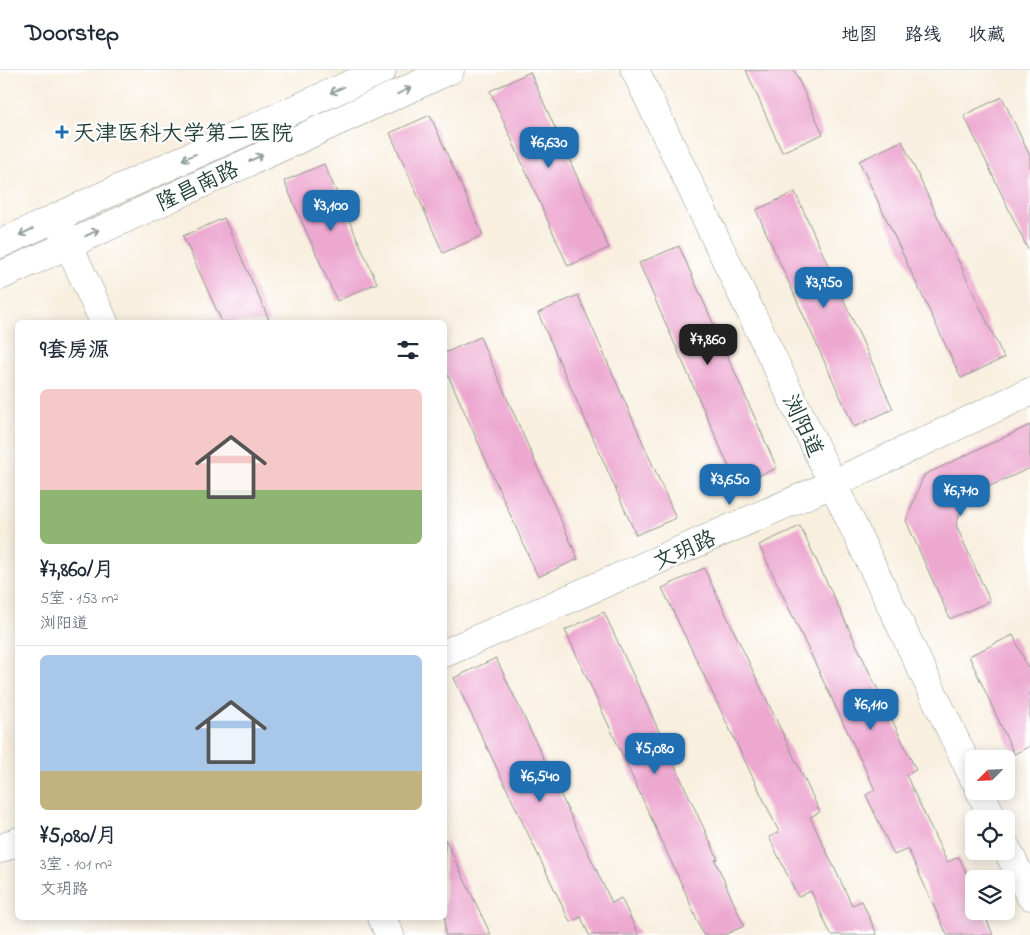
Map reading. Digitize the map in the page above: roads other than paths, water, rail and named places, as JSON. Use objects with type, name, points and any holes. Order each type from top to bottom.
[{"type":"street","name":"隆昌南路","points":[[0,244],[382,70]]},
{"type":"street","name":"隆昌南路","points":[[0,276],[450,70]]},
{"type":"street","name":"浏阳道","points":[[635,70],[965,760]]},
{"type":"street","points":[[56,218],[103,320]]},
{"type":"street","name":"文玥路","points":[[447,652],[832,484],[1030,392]]},
{"type":"street","points":[[0,849],[15,842]]},
{"type":"street","points":[[1012,860],[1030,896]]},
{"type":"street","points":[[383,920],[390,935]]},
{"type":"place","name":"天津医科大学第二医院","points":[[62,132]]}]
